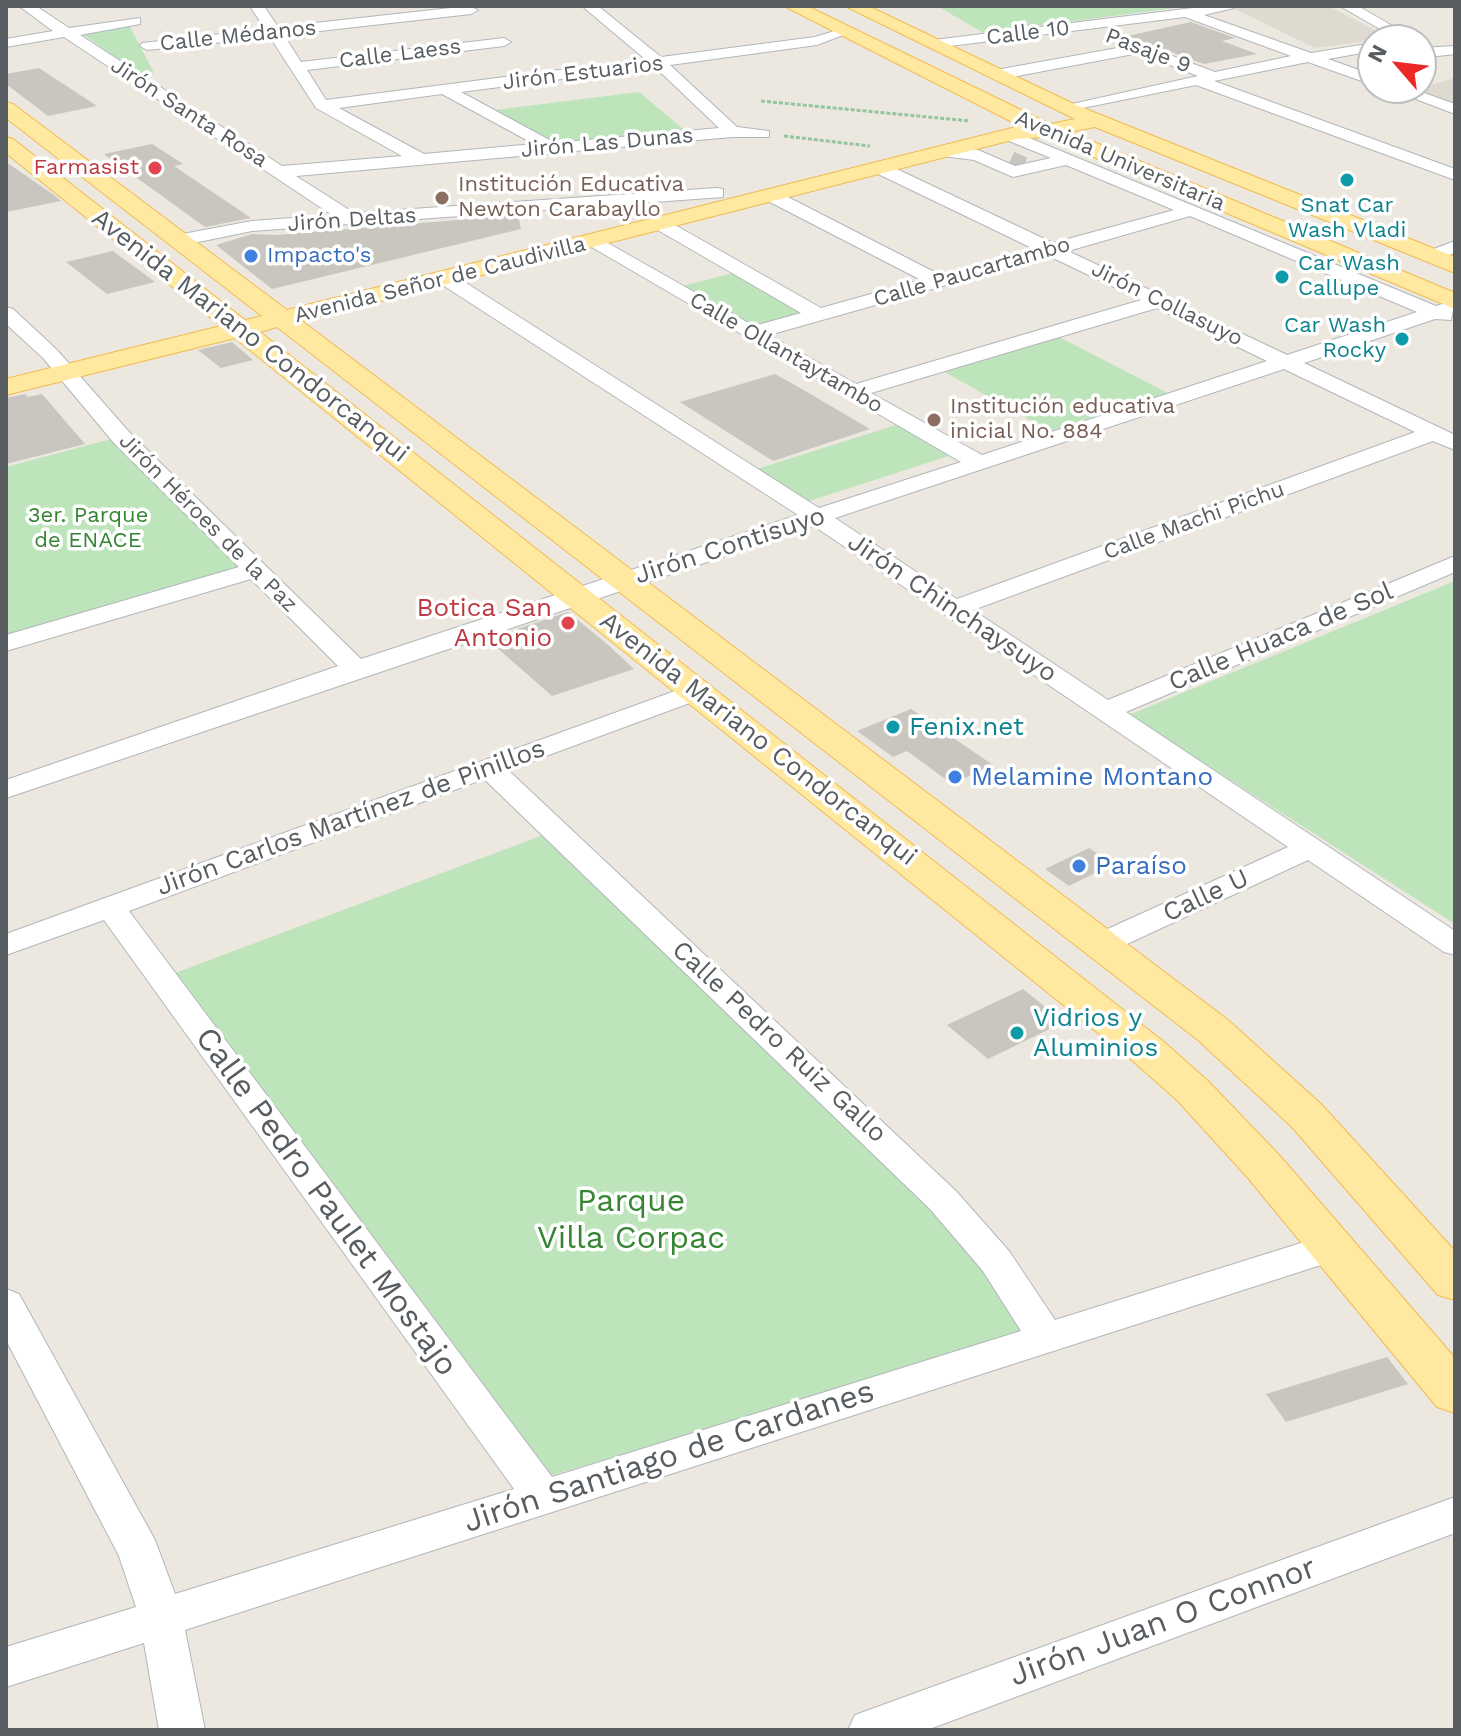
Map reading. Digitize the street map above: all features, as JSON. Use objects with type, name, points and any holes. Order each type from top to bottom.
[{"type":"main road","name":"Avenida Universitaria","points":[[793,6],[902,61],[1018,147],[1256,219],[1450,310]]},
{"type":"main road","name":"Avenida Universitaria","points":[[854,6],[1069,109],[1455,266]]},
{"type":"main road","points":[[864,42],[900,42],[909,38],[909,32]]},
{"type":"main road","points":[[902,61],[905,55],[942,48]]},
{"type":"main road","name":"Avenida Señor de Caudivilla","points":[[1018,147],[1069,109]]},
{"type":"main road","name":"Avenida Mariano Condorcanqui","points":[[10,114],[179,240],[250,316],[577,596],[1094,1005],[1171,1072],[1264,1167],[1455,1393]]},
{"type":"main road","name":"Avenida Señor de Caudivilla","points":[[250,316],[445,278],[774,197],[826,180],[943,151],[1018,147],[1097,120]]},
{"type":"main road","name":"Avenida Mariano Condorcanqui","points":[[6,143],[624,581],[1101,944],[1261,1071],[1306,1115],[1455,1282]]},
{"type":"main road","points":[[1191,201],[1230,192],[1238,185],[1233,176]]},
{"type":"main road","name":"Avenida Señor de Caudivilla","points":[[6,365],[57,363],[250,316],[717,193],[826,180]]},
{"type":"main road","points":[[1222,223],[1256,219],[1261,212],[1273,207],[1311,208]]},
{"type":"main road","name":"Avenida Señor de Caudivilla","points":[[6,387],[57,363]]},
{"type":"street","name":"Jirón Santa Rosa","points":[[26,6],[352,220]]},
{"type":"street","points":[[257,6],[322,105],[420,159]]},
{"type":"street","points":[[589,6],[659,63],[732,132]]},
{"type":"street","points":[[1347,6],[1380,24]]},
{"type":"street","name":"Calle 10","points":[[942,48],[1220,8]]},
{"type":"street","points":[[6,43],[66,32],[132,13],[176,106]]},
{"type":"street","points":[[1185,13],[1357,75]]},
{"type":"street","name":"Pasaje 9","points":[[1083,26],[1140,48],[1210,82],[1455,175]]},
{"type":"street","points":[[494,32],[542,79]]},
{"type":"street","name":"Calle Médanos","points":[[153,58],[273,33],[494,32]]},
{"type":"street","name":"Calle Laess","points":[[295,67],[494,32]]},
{"type":"street","name":"Jirón Estuarios","points":[[322,105],[542,79],[817,41],[844,32]]},
{"type":"street","points":[[996,75],[1140,48]]},
{"type":"street","name":"Avenida Señor de Caudivilla","points":[[1097,120],[1230,73],[1357,49]]},
{"type":"street","name":"Avenida Señor de Caudivilla","points":[[1069,109],[1210,82],[1252,81],[1357,62]]},
{"type":"street","points":[[1230,73],[1252,81]]},
{"type":"street","points":[[446,90],[553,148]]},
{"type":"street","name":"Jirón Las Dunas","points":[[278,172],[732,132],[763,134]]},
{"type":"street","points":[[943,151],[1018,147]]},
{"type":"street","name":"Avenida Universitaria","points":[[1018,147],[1068,159],[1191,201],[1222,223],[1450,310]]},
{"type":"street","name":"Jirón Collasuyo","points":[[878,167],[1444,438]]},
{"type":"street","name":"Jirón Deltas","points":[[179,240],[246,227],[717,193]]},
{"type":"street","points":[[774,197],[938,281]]},
{"type":"street","name":"Calle Paucartambo","points":[[752,333],[1053,249],[1191,201]]},
{"type":"street","points":[[662,225],[819,315]]},
{"type":"street","name":"Calle Ollantaytambo","points":[[592,242],[981,464]]},
{"type":"street","points":[[1427,255],[1455,247]]},
{"type":"street","name":"Jirón Chinchaysuyo","points":[[445,278],[817,517],[1455,945]]},
{"type":"street","points":[[854,391],[1159,301]]},
{"type":"street","name":"Jirón Contisuyo","points":[[6,789],[356,669],[1450,310]]},
{"type":"street","name":"Jirón Héroes de la Paz","points":[[6,313],[57,363],[122,438],[356,669]]},
{"type":"street","name":"Calle Machi Pichu","points":[[954,609],[1444,438]]},
{"type":"street","name":"Calle Huaca de Sol","points":[[1106,711],[1455,563]]},
{"type":"street","points":[[6,643],[255,570]]},
{"type":"street","name":"Jirón Carlos Martínez de Pinillos","points":[[6,945],[697,691]]},
{"type":"street","name":"Calle Pedro Ruiz Gallo","points":[[488,767],[943,1200],[996,1261],[1046,1338]]},
{"type":"street","name":"Calle U","points":[[1101,944],[1310,848]]},
{"type":"street","name":"Calle Pedro Paulet Mostajo","points":[[110,907],[543,1497]]},
{"type":"street","name":"Jirón Santiago de Cardanes","points":[[6,1667],[1333,1247]]},
{"type":"street","points":[[6,1304],[140,1553],[161,1618],[182,1730]]},
{"type":"street","name":"Jirón Juan O Connor","points":[[871,1730],[1455,1515]]},
{"type":"path","points":[[761,101],[970,121]]},
{"type":"path","points":[[763,134],[871,146]]},
{"type":"shaded area","points":[[1229,6],[1328,6],[1363,24],[1357,24],[1357,42],[1315,48]]},
{"type":"shaded area","points":[[1455,78],[1455,105],[1437,98],[1437,83]]},
{"type":"green space","points":[[937,6],[1189,6],[984,33]]},
{"type":"green space","points":[[129,25],[154,73],[141,75],[81,33]]},
{"type":"green space","points":[[639,92],[689,134],[556,145],[495,110]]},
{"type":"green space","points":[[733,273],[804,314],[750,329],[679,287]]},
{"type":"green space","points":[[1059,337],[1168,393],[1049,431],[943,371]]},
{"type":"green space","points":[[899,424],[952,455],[806,502],[757,469]]},
{"type":"green space","name":"3er. Parque de ENACE","points":[[111,439],[239,567],[6,636],[6,467]]},
{"type":"green space","points":[[1455,581],[1455,924],[1129,715]]},
{"type":"green space","name":"Parque Villa Corpac","points":[[549,833],[929,1202],[964,1243],[1026,1333],[546,1477],[175,973]]},
{"type":"building","points":[[1191,22],[1235,38],[1222,41],[1257,54],[1204,64],[1127,36]]},
{"type":"building","points":[[39,68],[97,106],[48,116],[6,84],[6,74]]},
{"type":"building","points":[[152,144],[183,164],[174,166],[251,218],[205,227],[104,154]]},
{"type":"building","points":[[6,162],[54,195],[61,201],[6,212]]},
{"type":"building","points":[[518,215],[521,229],[272,289],[216,245],[252,234],[276,235]]},
{"type":"building","points":[[113,251],[155,282],[107,294],[66,262]]},
{"type":"building","points":[[232,342],[253,360],[221,368],[198,350]]},
{"type":"building","points":[[775,374],[870,429],[773,461],[680,402]]},
{"type":"building","points":[[25,394],[28,397],[42,394],[85,444],[6,464],[6,398]]},
{"type":"building","points":[[568,612],[634,669],[552,696],[487,639]]},
{"type":"building","points":[[911,709],[993,765],[952,784],[907,751],[893,757],[857,731]]},
{"type":"building","name":"Paraíso","points":[[1089,848],[1113,864],[1069,886],[1045,869]]},
{"type":"building","points":[[1023,989],[1064,1022],[988,1059],[947,1025]]},
{"type":"building","points":[[1387,1357],[1408,1384],[1286,1422],[1266,1394]]},
{"type":"tunnel","points":[[1011,159],[1024,165]]},
{"type":"place","name":"Farmasist","points":[[155,168]]},
{"type":"place","name":"Snat Car Wash Vladi","points":[[1347,180]]},
{"type":"place","name":"Institución Educativa Newton Carabayllo","points":[[442,198]]},
{"type":"place","name":"Impacto's","points":[[251,256]]},
{"type":"place","name":"Car Wash Callupe","points":[[1282,277]]},
{"type":"place","name":"Car Wash Rocky","points":[[1402,339]]},
{"type":"place","name":"Institución educativa inicial No. 884","points":[[934,420]]},
{"type":"place","name":"Botica San Antonio","points":[[568,623]]},
{"type":"place","name":"Fenix.net","points":[[893,727]]},
{"type":"place","name":"Melamine Montano","points":[[955,777]]},
{"type":"place","name":"Paraíso","points":[[1079,866]]},
{"type":"place","name":"Vidrios y Aluminios","points":[[1017,1033]]}]
